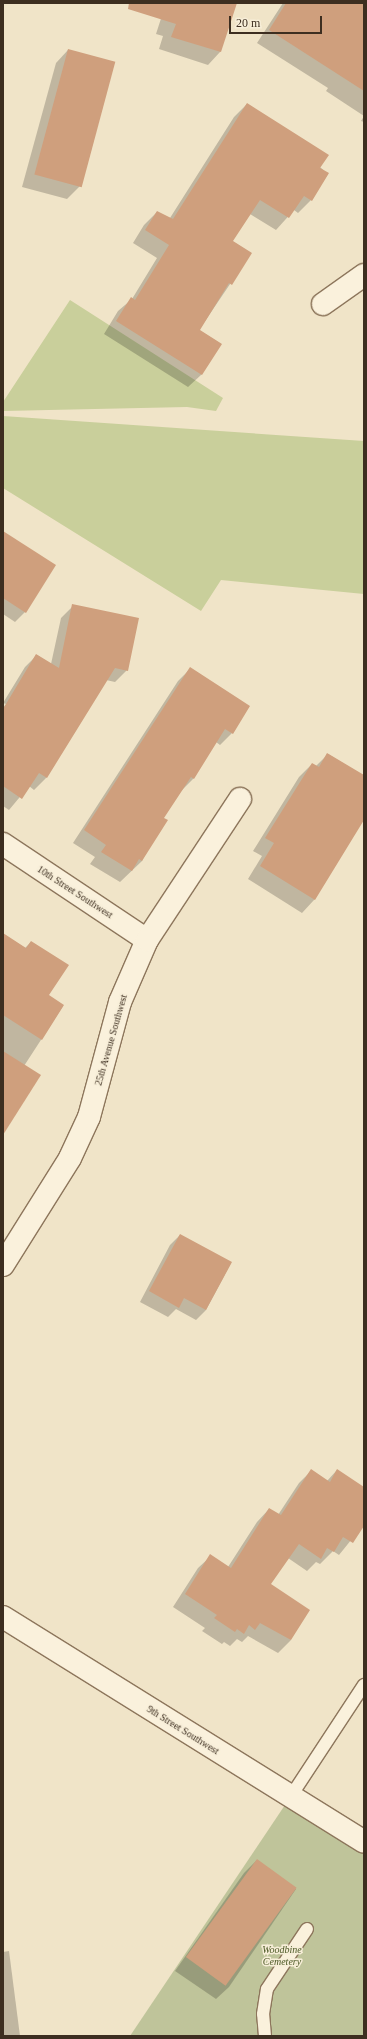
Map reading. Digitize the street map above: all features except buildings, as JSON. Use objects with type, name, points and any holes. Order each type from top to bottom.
[{"type":"street","points":[[323,304],[364,275]]},
{"type":"street","name":"25th Avenue Southwest","points":[[3,1265],[70,1158],[89,1117],[120,1002],[147,940],[240,799]]},
{"type":"street","name":"10th Street Southwest","points":[[3,844],[147,940]]},
{"type":"street","name":"9th Street Southwest","points":[[3,1617],[364,1842]]},
{"type":"lane","points":[[291,1796],[364,1685]]},
{"type":"lane","points":[[264,2036],[263,2014],[267,1989],[307,1929]]},
{"type":"green space","points":[[70,300],[223,398],[216,411],[187,407],[3,411],[3,402]]},
{"type":"green space","points":[[3,416],[364,441],[364,594],[221,580],[201,611],[3,488]]},
{"type":"green space","name":"Woodbine Cemetery","points":[[291,1796],[364,1843],[364,2036],[130,2036]]}]
